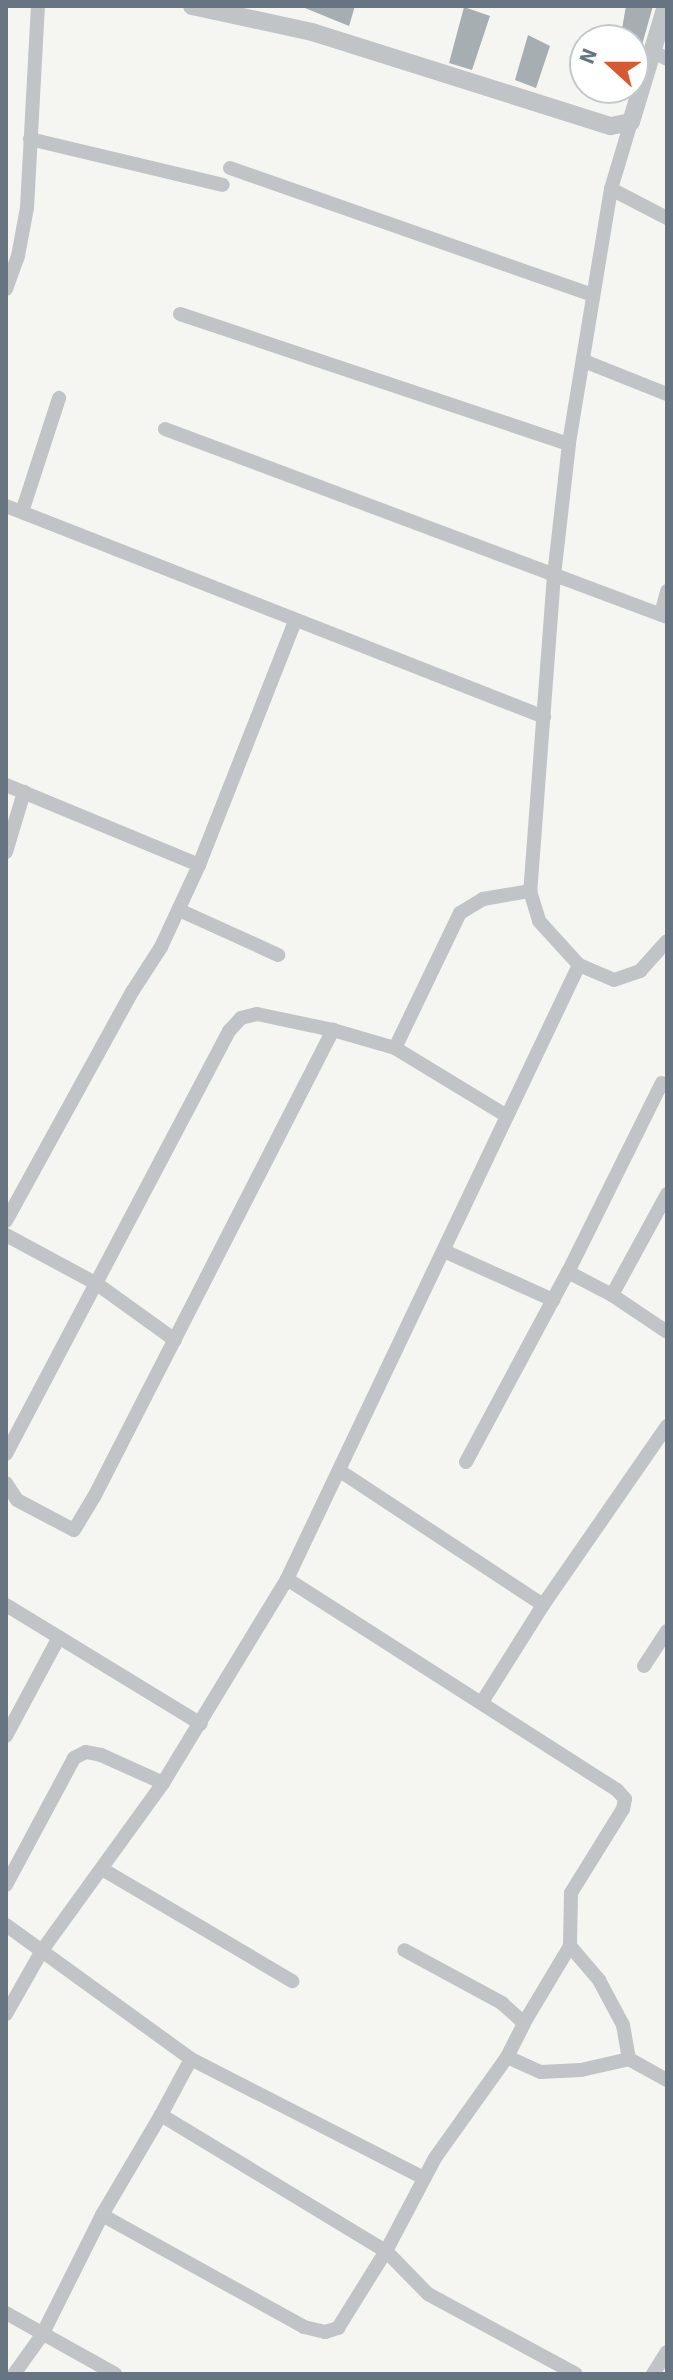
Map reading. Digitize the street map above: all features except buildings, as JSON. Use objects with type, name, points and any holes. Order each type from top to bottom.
[{"type":"street","points":[[6,289],[18,256],[27,208],[38,6]]},
{"type":"street","points":[[192,6],[326,36],[611,126],[631,122]]},
{"type":"street","points":[[666,6],[661,56],[631,122],[611,189],[569,444],[554,575],[530,891],[539,921],[579,965],[614,980],[640,971],[667,941]]},
{"type":"street","points":[[30,139],[223,185]]},
{"type":"street","points":[[230,168],[592,295]]},
{"type":"street","points":[[611,189],[667,218]]},
{"type":"street","points":[[180,314],[569,444]]},
{"type":"street","points":[[584,361],[667,394]]},
{"type":"street","points":[[22,512],[59,398]]},
{"type":"street","points":[[165,429],[664,616],[667,591]]},
{"type":"street","points":[[6,506],[544,717]]},
{"type":"street","points":[[6,1221],[179,910],[295,621]]},
{"type":"street","points":[[6,785],[199,865]]},
{"type":"street","points":[[6,852],[24,792]]},
{"type":"street","points":[[395,1048],[460,913],[483,899],[530,891]]},
{"type":"street","points":[[179,910],[278,955]]},
{"type":"street","points":[[6,2014],[43,1949],[163,1783],[287,1579],[579,965]]},
{"type":"street","points":[[6,1454],[229,1031],[241,1018],[257,1014],[333,1030],[395,1048],[507,1116]]},
{"type":"street","points":[[6,1483],[17,1500],[74,1530],[333,1030]]},
{"type":"street","points":[[466,1462],[568,1272],[662,1083]]},
{"type":"street","points":[[612,1295],[667,1194]]},
{"type":"street","points":[[6,1235],[97,1284],[175,1340]]},
{"type":"street","points":[[444,1251],[553,1300]]},
{"type":"street","points":[[568,1272],[612,1295],[667,1332]]},
{"type":"street","points":[[482,1702],[543,1605],[667,1426]]},
{"type":"street","points":[[340,1471],[543,1605]]},
{"type":"street","points":[[102,2215],[304,2327],[325,2332],[338,2328],[386,2251],[424,2178],[507,2057],[570,1946],[571,1893],[623,1809],[625,1799],[482,1702],[287,1579]]},
{"type":"street","points":[[6,1605],[201,1724]]},
{"type":"street","points":[[644,1666],[667,1631]]},
{"type":"street","points":[[6,1736],[59,1637]]},
{"type":"street","points":[[6,1885],[74,1758],[86,1752],[101,1755],[163,1783]]},
{"type":"street","points":[[102,1869],[292,1981]]},
{"type":"street","points":[[6,1925],[191,2059],[424,2178]]},
{"type":"street","points":[[570,1946],[599,1980],[623,2025],[629,2059]]},
{"type":"street","points":[[404,1950],[502,2003],[524,2023]]},
{"type":"street","points":[[507,2057],[541,2072],[581,2070],[629,2059],[667,2080]]},
{"type":"street","points":[[14,2374],[42,2335],[102,2215],[191,2059]]},
{"type":"street","points":[[161,2115],[386,2251],[428,2294],[576,2374]]},
{"type":"street","points":[[6,2313],[115,2374]]},
{"type":"street","points":[[653,2374],[667,2352]]}]
